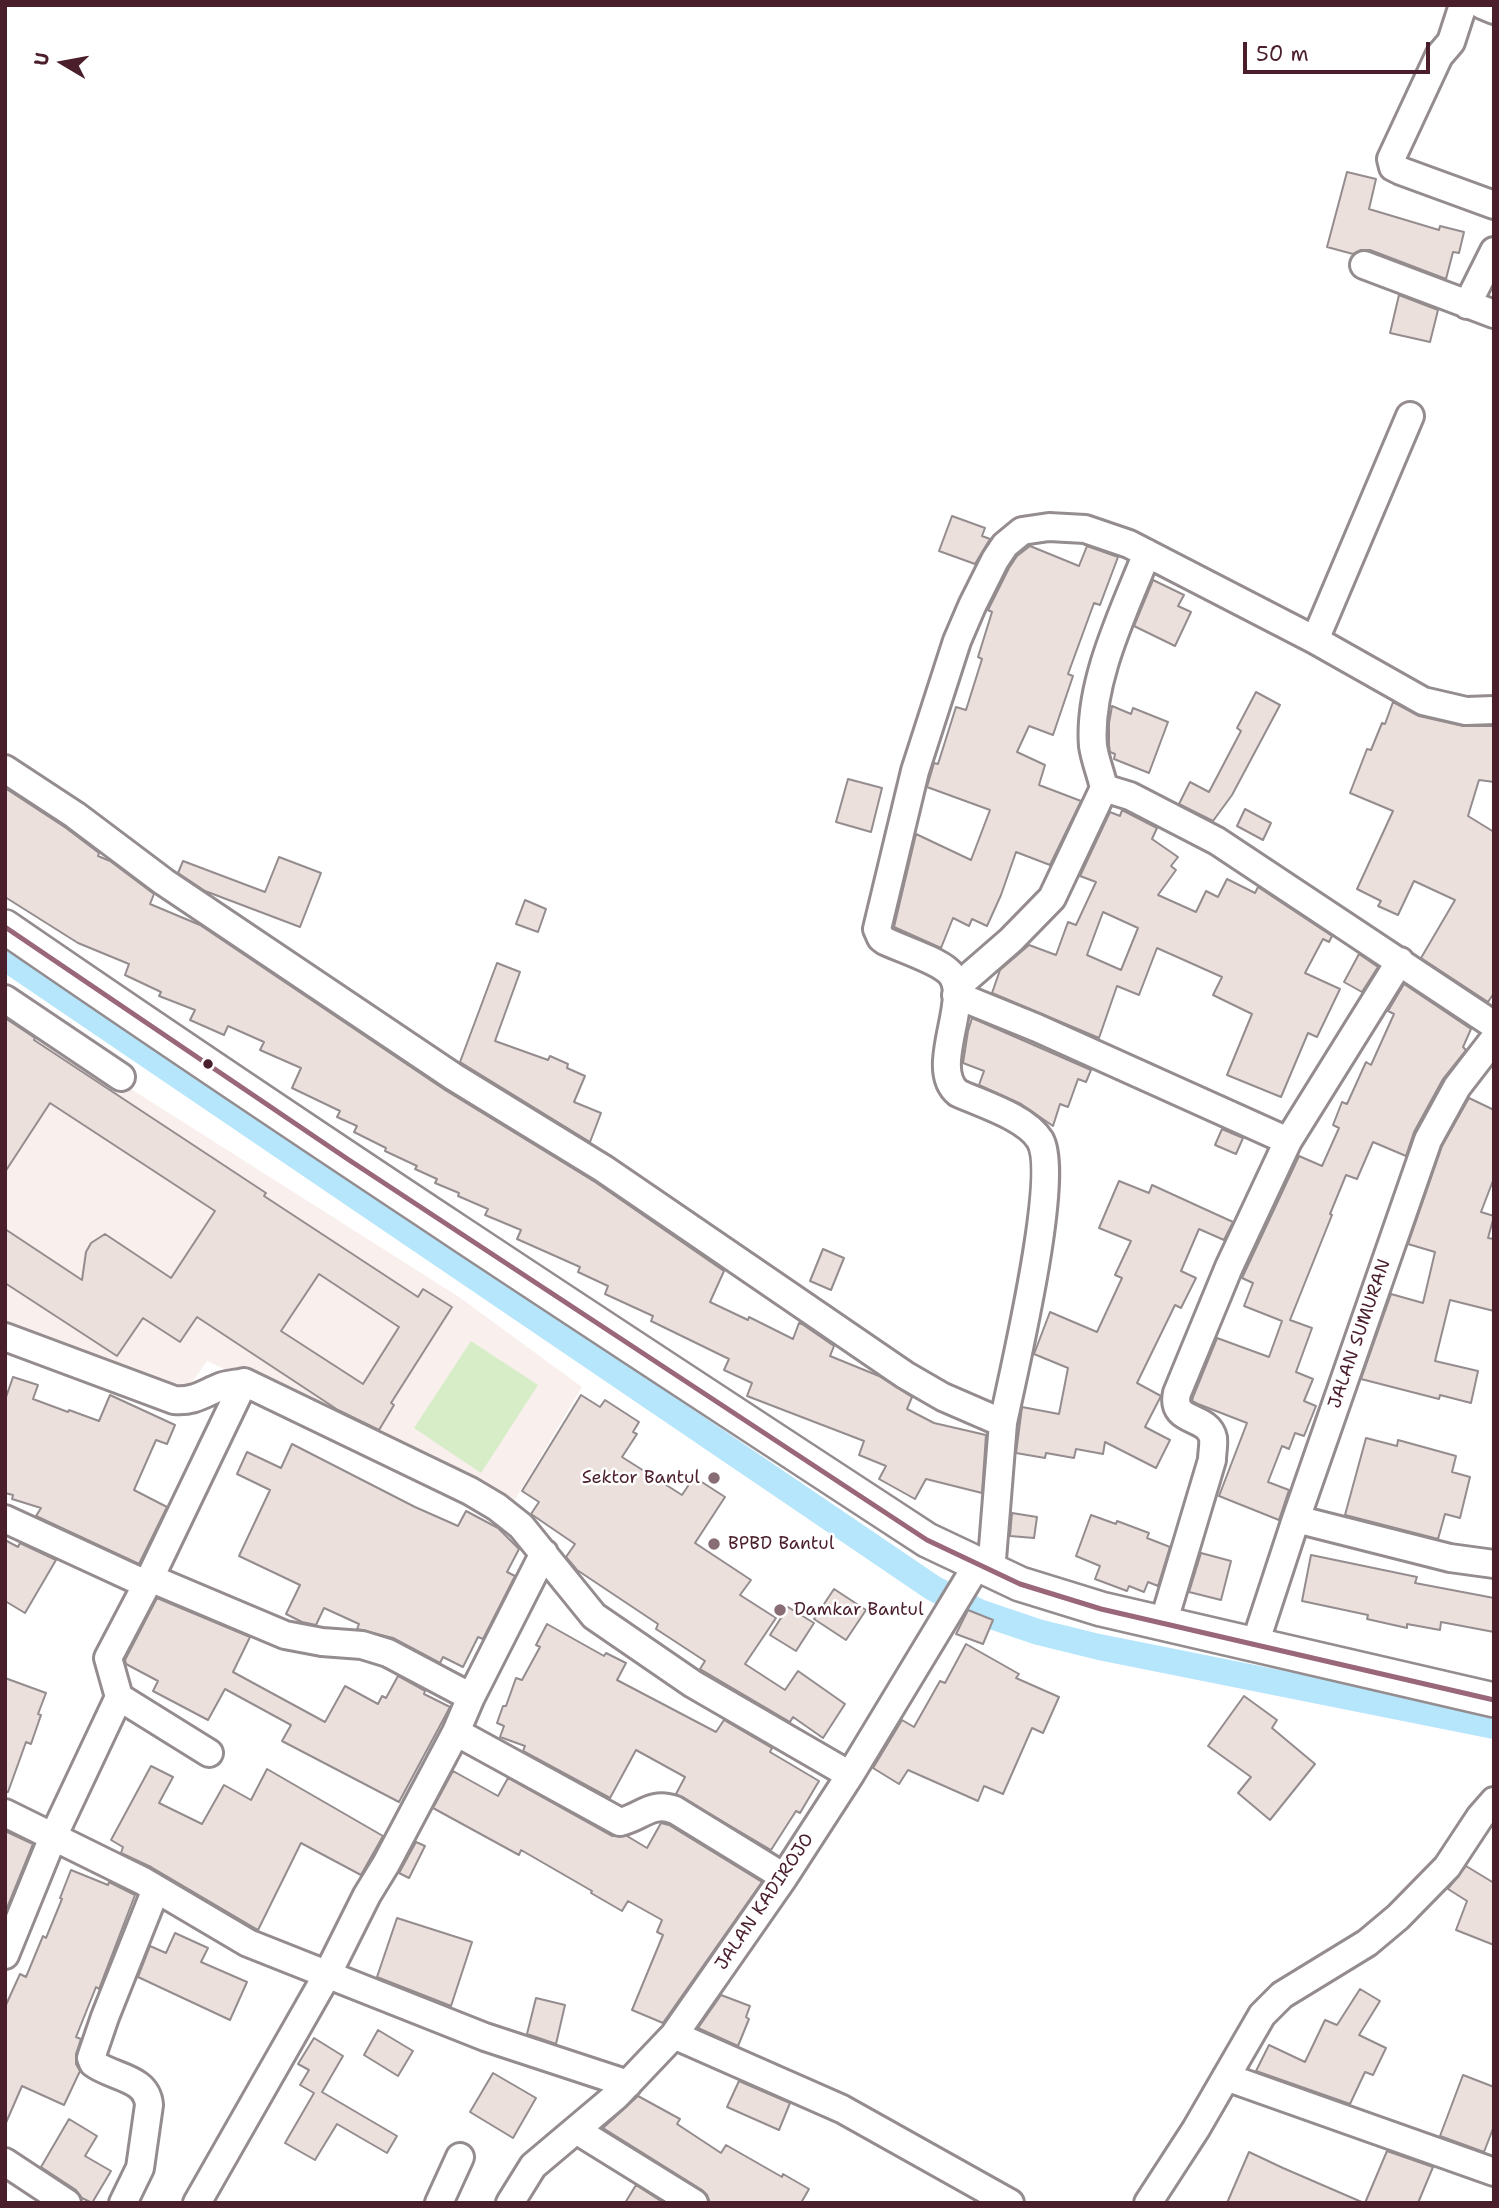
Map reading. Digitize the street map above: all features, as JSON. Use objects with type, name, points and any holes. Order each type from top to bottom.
[{"type":"main road","points":[[5,927],[201,1061],[751,1425],[927,1540],[980,1569],[1043,1592],[1163,1623],[1494,1700]]},
{"type":"street","points":[[1463,5],[1451,42],[1439,55],[1391,159],[1394,167],[1401,171],[1494,205]]},
{"type":"street","points":[[1482,5],[1494,10]]},
{"type":"street","points":[[1467,305],[1494,251]]},
{"type":"street","points":[[1364,265],[1494,314]]},
{"type":"street","points":[[1315,640],[1410,415]]},
{"type":"street","points":[[980,1569],[1003,1423],[1042,1228],[1046,1157],[1041,1141],[1020,1121],[958,1093],[949,1083],[946,1071],[957,991],[949,971],[885,941],[877,929],[915,771],[957,641],[972,606],[1005,545],[1022,531],[1049,527],[1086,529],[1147,553],[1315,640],[1423,701],[1466,711],[1494,710]]},
{"type":"street","points":[[957,991],[1052,898],[1104,788],[1093,748],[1096,695],[1116,631],[1147,553]]},
{"type":"street","points":[[5,769],[75,815],[175,890],[454,1077],[614,1175],[905,1375],[943,1397],[1003,1423]]},
{"type":"street","points":[[1104,788],[1130,796],[1217,841],[1494,1025]]},
{"type":"street","points":[[1163,1623],[1212,1460],[1213,1438],[1205,1427],[1179,1411],[1175,1403],[1177,1393],[1229,1267],[1288,1142],[1400,961]]},
{"type":"street","points":[[957,991],[1288,1142]]},
{"type":"street","points":[[5,999],[121,1077]]},
{"type":"street","name":"JALAN SUMURAN","points":[[1255,1644],[1428,1140],[1457,1087],[1494,1038]]},
{"type":"street","points":[[5,1337],[174,1400],[185,1401],[200,1397],[223,1385],[244,1382],[470,1491],[521,1526],[594,1616],[693,1684],[850,1775]]},
{"type":"street","points":[[5,1955],[53,1837],[119,1697],[108,1658],[244,1382]]},
{"type":"street","points":[[5,1519],[148,1581],[285,1634],[312,1640],[362,1645],[388,1653],[471,1698]]},
{"type":"street","points":[[1296,1519],[1450,1558],[1494,1564]]},
{"type":"street","points":[[197,2203],[327,1975],[367,1895],[456,1732],[544,1553]]},
{"type":"street","name":"JALAN KADIROJO","points":[[510,2203],[521,2181],[533,2166],[628,2084],[674,2035],[784,1877],[850,1775],[955,1602],[980,1569]]},
{"type":"street","points":[[119,1697],[209,1753]]},
{"type":"street","points":[[456,1732],[620,1822],[662,1805],[675,1810],[784,1877]]},
{"type":"street","points":[[1147,2203],[1196,2129],[1262,2015],[1288,1991],[1367,1943],[1398,1917],[1447,1867],[1480,1817],[1494,1801]]},
{"type":"street","points":[[5,1813],[156,1889],[248,1942],[485,2037],[628,2084]]},
{"type":"street","points":[[123,2203],[140,2168],[148,2095],[140,2085],[93,2063],[92,2051],[156,1889]]},
{"type":"street","points":[[674,2035],[842,2109],[1010,2203]]},
{"type":"street","points":[[1226,2077],[1494,2172]]},
{"type":"street","points":[[576,2130],[694,2203]]},
{"type":"street","points":[[439,2203],[460,2157]]},
{"type":"street","points":[[5,2162],[67,2203]]},
{"type":"shaded area","points":[[5,1009],[459,1297],[582,1387],[512,1505],[207,1361],[186,1391],[5,1330]]},
{"type":"green space","points":[[471,1341],[538,1385],[481,1473],[414,1428]]},
{"type":"building","points":[[1347,172],[1376,179],[1369,209],[1439,230],[1440,226],[1464,232],[1459,253],[1453,252],[1446,279],[1370,250],[1353,254],[1327,247]]},
{"type":"building","points":[[1399,295],[1438,310],[1430,342],[1390,333]]},
{"type":"building","points":[[952,516],[985,528],[982,536],[990,539],[975,564],[939,551]]},
{"type":"building","points":[[1030,546],[1079,566],[1087,546],[1118,557],[1100,605],[1094,603],[1068,674],[1073,676],[1053,735],[1029,726],[1017,752],[1045,765],[1039,785],[1081,801],[1050,865],[1016,852],[987,926],[972,919],[969,926],[953,918],[941,948],[894,927],[916,834],[971,860],[990,810],[927,787],[934,763],[938,764],[956,707],[966,710],[982,659],[978,657],[992,612],[988,610],[1009,568],[1017,556]]},
{"type":"building","points":[[1153,580],[1184,595],[1178,606],[1191,612],[1175,646],[1134,626]]},
{"type":"building","points":[[1256,692],[1280,705],[1232,795],[1213,821],[1179,804],[1190,782],[1209,792],[1241,731],[1237,728]]},
{"type":"building","points":[[1393,702],[1419,716],[1463,726],[1494,726],[1494,782],[1479,780],[1468,816],[1494,832],[1494,993],[1488,1002],[1421,958],[1455,900],[1414,881],[1398,915],[1378,906],[1381,901],[1357,889],[1393,811],[1350,793],[1367,749],[1371,750]]},
{"type":"building","points":[[1112,706],[1131,714],[1133,708],[1168,722],[1149,773],[1114,759],[1115,754],[1110,752],[1109,723]]},
{"type":"building","points":[[848,779],[882,788],[871,832],[836,822]]},
{"type":"building","points":[[5,788],[66,828],[99,853],[98,856],[110,861],[154,894],[150,904],[200,925],[445,1090],[595,1182],[724,1271],[710,1302],[748,1320],[749,1317],[793,1339],[799,1323],[802,1324],[834,1346],[830,1356],[879,1376],[912,1397],[907,1409],[934,1423],[986,1435],[982,1493],[926,1479],[915,1499],[879,1479],[886,1466],[859,1455],[864,1441],[747,1396],[752,1383],[724,1370],[729,1359],[651,1321],[653,1316],[605,1294],[608,1286],[578,1272],[580,1267],[517,1239],[521,1230],[485,1215],[488,1209],[435,1183],[437,1179],[415,1169],[417,1166],[354,1132],[357,1126],[337,1117],[340,1111],[292,1088],[301,1068],[260,1050],[264,1042],[228,1026],[224,1035],[190,1020],[195,1010],[159,996],[161,992],[125,975],[129,964],[78,943],[5,897]]},
{"type":"building","points":[[1245,809],[1271,823],[1263,840],[1237,826]]},
{"type":"building","points":[[1122,810],[1157,828],[1152,839],[1178,857],[1171,866],[1176,870],[1158,895],[1196,912],[1206,891],[1218,897],[1227,879],[1255,893],[1258,887],[1332,936],[1329,942],[1323,939],[1305,973],[1340,989],[1317,1037],[1308,1033],[1281,1097],[1227,1075],[1252,1014],[1213,995],[1222,977],[1157,948],[1139,995],[1117,986],[1099,1038],[992,993],[1000,970],[1029,945],[1056,955],[1068,922],[1076,925],[1096,882],[1080,876],[1110,812],[1120,816]],"holes":[[[1103,912],[1138,928],[1121,970],[1087,955]]]},
{"type":"building","points":[[279,857],[321,873],[300,927],[205,891],[178,873],[183,861],[265,892]]},
{"type":"building","points":[[525,900],[546,909],[538,932],[516,924]]},
{"type":"building","points":[[1359,954],[1378,967],[1362,992],[1344,982]]},
{"type":"building","points":[[497,963],[520,972],[495,1041],[548,1060],[550,1056],[585,1076],[574,1102],[601,1113],[590,1142],[460,1062]]},
{"type":"building","points":[[1404,984],[1471,1029],[1463,1047],[1466,1050],[1443,1079],[1414,1132],[1406,1156],[1373,1142],[1357,1179],[1346,1175],[1330,1214],[1332,1215],[1290,1320],[1312,1328],[1296,1372],[1313,1379],[1304,1401],[1316,1406],[1304,1436],[1295,1433],[1289,1449],[1282,1446],[1268,1482],[1289,1490],[1279,1520],[1219,1496],[1247,1423],[1192,1401],[1217,1338],[1269,1357],[1282,1321],[1244,1306],[1253,1283],[1242,1278],[1299,1156],[1322,1166],[1339,1128],[1333,1125],[1342,1102],[1347,1104],[1366,1062],[1371,1065],[1394,1014],[1388,1011]]},
{"type":"building","points":[[5,1018],[35,1038],[34,1040],[266,1193],[264,1196],[418,1297],[423,1289],[452,1307],[391,1403],[394,1405],[379,1430],[338,1410],[197,1317],[180,1342],[143,1318],[117,1356],[5,1283],[5,1229],[82,1280],[86,1252],[91,1243],[105,1234],[171,1278],[215,1211],[50,1103],[5,1172]],"holes":[[[319,1274],[399,1327],[363,1384],[281,1331]]]},
{"type":"building","points":[[972,1018],[1091,1070],[1086,1082],[1078,1079],[1068,1107],[1060,1104],[1053,1126],[1021,1104],[979,1085],[984,1071],[963,1063]]},
{"type":"building","points":[[1469,1098],[1494,1110],[1494,1178],[1481,1212],[1494,1216],[1488,1238],[1494,1239],[1494,1311],[1450,1300],[1435,1361],[1478,1371],[1471,1403],[1440,1395],[1439,1399],[1361,1379],[1391,1294],[1423,1303],[1435,1252],[1408,1244],[1442,1146]]},
{"type":"building","points":[[1222,1129],[1243,1138],[1236,1154],[1215,1145]]},
{"type":"building","points":[[1119,1181],[1149,1193],[1152,1185],[1233,1222],[1224,1240],[1199,1229],[1181,1271],[1196,1278],[1181,1308],[1175,1305],[1137,1383],[1161,1396],[1145,1427],[1170,1440],[1156,1468],[1105,1442],[1103,1454],[1076,1449],[1074,1458],[1046,1453],[1045,1458],[1016,1453],[1022,1407],[1059,1414],[1068,1368],[1034,1354],[1050,1312],[1097,1332],[1122,1278],[1115,1275],[1131,1241],[1099,1228]]},
{"type":"building","points":[[823,1249],[844,1258],[831,1290],[810,1281]]},
{"type":"building","points":[[13,1377],[38,1385],[33,1399],[68,1412],[69,1410],[99,1421],[110,1395],[175,1425],[167,1444],[156,1440],[134,1490],[167,1507],[139,1564],[36,1516],[41,1508],[12,1499],[13,1495],[5,1493],[5,1400]]},
{"type":"building","points":[[581,1395],[600,1407],[605,1400],[639,1422],[633,1432],[637,1434],[622,1457],[682,1495],[694,1477],[725,1497],[695,1543],[751,1580],[740,1595],[776,1618],[745,1664],[785,1690],[798,1671],[845,1704],[823,1738],[793,1717],[790,1722],[700,1669],[705,1661],[656,1629],[658,1624],[577,1570],[566,1557],[575,1544],[531,1514],[539,1502],[522,1491]]},
{"type":"building","points":[[1366,1438],[1397,1446],[1398,1440],[1456,1456],[1452,1472],[1470,1477],[1460,1518],[1445,1514],[1438,1539],[1345,1515]]},
{"type":"building","points":[[292,1444],[458,1526],[466,1511],[498,1528],[519,1549],[507,1572],[515,1576],[483,1639],[478,1637],[463,1667],[443,1657],[440,1663],[393,1638],[357,1629],[359,1624],[324,1608],[316,1625],[302,1622],[286,1614],[300,1585],[239,1556],[270,1490],[237,1474],[247,1452],[281,1468]]},
{"type":"building","points":[[1012,1513],[1037,1517],[1034,1538],[1010,1536]]},
{"type":"building","points":[[1091,1515],[1149,1533],[1147,1538],[1170,1547],[1158,1586],[1148,1582],[1144,1592],[1129,1586],[1127,1591],[1095,1579],[1100,1566],[1076,1556]]},
{"type":"building","points":[[5,1540],[18,1547],[20,1543],[56,1560],[25,1613],[5,1601]]},
{"type":"building","points":[[1201,1553],[1231,1561],[1221,1600],[1189,1592]]},
{"type":"building","points":[[1311,1555],[1417,1577],[1415,1583],[1494,1598],[1494,1632],[1441,1622],[1440,1630],[1407,1624],[1407,1628],[1367,1619],[1368,1615],[1302,1601]]},
{"type":"building","points":[[834,1589],[866,1610],[846,1640],[814,1619]]},
{"type":"building","points":[[157,1598],[250,1637],[233,1672],[325,1722],[345,1686],[378,1704],[382,1696],[386,1698],[398,1676],[425,1691],[424,1694],[450,1707],[399,1802],[282,1741],[291,1725],[225,1689],[208,1720],[153,1691],[158,1681],[126,1664],[125,1660]]},
{"type":"building","points":[[788,1607],[814,1623],[796,1651],[770,1635]]},
{"type":"building","points":[[968,1610],[993,1620],[983,1644],[956,1634]]},
{"type":"building","points":[[547,1624],[604,1656],[606,1653],[626,1663],[617,1680],[716,1732],[724,1720],[772,1748],[770,1752],[819,1781],[800,1813],[796,1811],[771,1850],[676,1794],[685,1777],[636,1750],[610,1798],[523,1751],[525,1746],[500,1737],[504,1726],[497,1723],[503,1706],[506,1706],[516,1678],[522,1680],[540,1647],[536,1645]]},
{"type":"building","points":[[966,1644],[1019,1674],[1016,1678],[1059,1697],[1043,1733],[1032,1728],[1003,1794],[984,1786],[978,1801],[908,1770],[899,1784],[873,1768],[902,1720],[914,1727],[940,1681],[945,1683]]},
{"type":"building","points":[[5,1678],[46,1693],[31,1744],[26,1742],[8,1792],[5,1792]]},
{"type":"building","points":[[1244,1696],[1277,1720],[1272,1728],[1315,1764],[1270,1820],[1238,1793],[1251,1777],[1208,1746]]},
{"type":"building","points":[[151,1766],[173,1777],[159,1803],[202,1824],[224,1785],[251,1800],[267,1769],[383,1836],[361,1875],[301,1843],[258,1930],[151,1867],[121,1853],[123,1847],[111,1840]]},
{"type":"building","points":[[453,1771],[498,1796],[508,1778],[612,1836],[627,1836],[647,1848],[661,1823],[669,1825],[762,1882],[663,2023],[632,2010],[663,1935],[657,1932],[662,1920],[628,1901],[622,1911],[521,1850],[519,1855],[433,1808]]},
{"type":"building","points":[[5,1831],[33,1844],[5,1913]]},
{"type":"building","points":[[416,1842],[425,1846],[409,1878],[399,1873]]},
{"type":"building","points":[[1466,1866],[1494,1883],[1494,1945],[1456,1930],[1467,1901],[1448,1889]]},
{"type":"building","points":[[71,1870],[108,1885],[109,1882],[135,1895],[99,1989],[96,1987],[76,2037],[81,2039],[76,2054],[76,2064],[80,2071],[64,2105],[22,2086],[5,2125],[5,2007],[20,1974],[26,1977],[43,1936],[46,1938]]},
{"type":"building","points":[[397,1918],[472,1942],[451,2006],[377,1977]]},
{"type":"building","points":[[175,1933],[208,1948],[201,1962],[247,1982],[230,2020],[138,1977],[150,1946],[166,1953]]},
{"type":"building","points":[[1360,1989],[1380,2001],[1359,2035],[1386,2048],[1373,2075],[1365,2072],[1350,2104],[1256,2071],[1269,2045],[1305,2062],[1325,2020],[1337,2025]]},
{"type":"building","points":[[721,1995],[750,2006],[746,2017],[749,2019],[738,2046],[698,2028]]},
{"type":"building","points":[[536,1998],[565,2005],[556,2044],[527,2034]]},
{"type":"building","points":[[378,2030],[413,2051],[398,2076],[364,2055]]},
{"type":"building","points":[[314,2038],[343,2056],[322,2092],[397,2136],[387,2153],[337,2124],[315,2160],[285,2143],[314,2093],[300,2085],[309,2070],[298,2064]]},
{"type":"building","points":[[493,2073],[536,2098],[513,2138],[470,2112]]},
{"type":"building","points":[[1463,2075],[1494,2087],[1494,2126],[1484,2152],[1440,2136]]},
{"type":"building","points":[[739,2081],[790,2103],[779,2130],[727,2107]]},
{"type":"building","points":[[638,2096],[680,2119],[677,2124],[721,2153],[726,2145],[809,2189],[801,2203],[710,2203],[702,2190],[603,2128]]},
{"type":"building","points":[[69,2119],[97,2136],[85,2156],[111,2171],[92,2203],[41,2167]]},
{"type":"building","points":[[1387,2151],[1433,2167],[1418,2203],[1365,2203]]},
{"type":"building","points":[[1249,2152],[1283,2168],[1364,2203],[1227,2203]]},
{"type":"building","points":[[636,2185],[664,2203],[625,2203]]},
{"type":"waterway","points":[[5,958],[933,1588],[979,1612],[1038,1632],[1099,1647],[1494,1726]]},
{"type":"transit line","points":[[5,927],[349,1160],[927,1540],[1020,1584],[1101,1609],[1494,1700]]},
{"type":"place","name":"Sektor Bantul","points":[[714,1478]]},
{"type":"place","name":"BPBD Bantul","points":[[714,1544]]},
{"type":"place","name":"Damkar Bantul","points":[[780,1610]]}]
